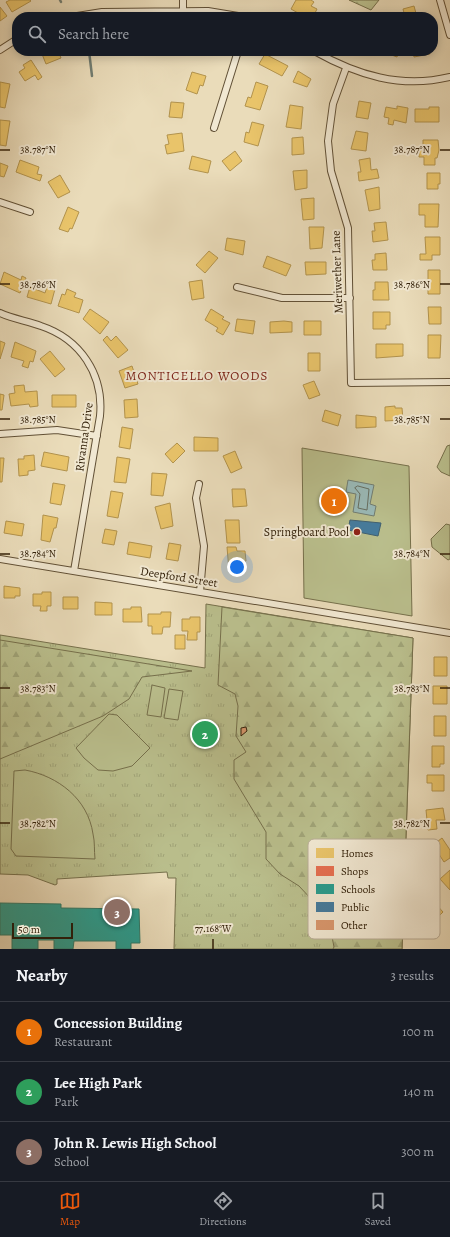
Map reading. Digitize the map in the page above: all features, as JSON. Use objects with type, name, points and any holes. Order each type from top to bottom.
[{"type":"street","points":[[183,0],[183,11]]},
{"type":"street","points":[[440,0],[450,35]]},
{"type":"street","points":[[102,12],[220,12]]},
{"type":"street","points":[[0,50],[12,42]]},
{"type":"street","points":[[214,128],[236,56]]},
{"type":"street","points":[[323,56],[346,68],[372,76],[402,82],[450,78]]},
{"type":"street","name":"Meriwether Lane","points":[[346,68],[333,104],[328,141],[331,172],[348,228],[351,383],[450,382]]},
{"type":"street","points":[[0,202],[30,212]]},
{"type":"street","points":[[237,287],[282,298],[350,298]]},
{"type":"street","name":"Rivanna Drive","points":[[0,313],[54,331],[68,339],[81,351],[93,369],[100,390],[101,410],[74,571]]},
{"type":"street","points":[[0,434],[57,430],[97,436]]},
{"type":"street","points":[[199,484],[196,498],[196,509],[204,546],[200,592]]},
{"type":"street","name":"Deepford Street","points":[[0,559],[450,633]]},
{"type":"green space","points":[[349,0],[379,0],[371,10]]},
{"type":"green space","points":[[450,445],[450,476],[441,472],[437,467],[447,446]]},
{"type":"green space","name":"Springboard Pool","points":[[302,448],[409,466],[412,616],[304,598]]},
{"type":"green space","points":[[446,524],[450,525],[450,559],[448,560],[432,547],[431,539]]},
{"type":"green space","points":[[206,604],[413,638],[406,839],[308,839],[308,939],[402,939],[402,949],[174,949],[176,878],[168,878],[167,872],[57,879],[57,884],[55,885],[28,875],[0,874],[0,635],[205,668]]},
{"type":"green space","points":[[222,607],[413,638],[406,839],[308,839],[308,896],[299,886],[280,874],[266,859],[266,832],[234,779],[234,760],[246,752],[236,736],[238,706],[235,694],[218,685]]},
{"type":"green space","points":[[0,640],[192,671],[142,677],[129,699],[103,716],[0,759]]},
{"type":"green space","points":[[152,685],[165,688],[161,717],[147,715]]},
{"type":"green space","points":[[169,689],[183,691],[178,720],[164,718]]},
{"type":"green space","points":[[109,714],[117,715],[150,748],[132,766],[113,771],[98,770],[84,758],[76,748]]},
{"type":"green space","points":[[25,770],[37,773],[60,784],[70,791],[78,800],[90,821],[94,837],[95,859],[16,856],[11,849],[14,771]]},
{"type":"green space","points":[[332,939],[402,939],[402,949],[333,949]]},
{"type":"water","points":[[348,480],[374,485],[370,504],[376,506],[374,516],[353,512],[356,494],[346,492]]},
{"type":"building: Homes","points":[[10,0],[31,1],[12,12],[6,2]]},
{"type":"building: Homes","points":[[296,0],[311,0],[314,2],[311,6],[317,9],[316,12],[296,12],[291,9]]},
{"type":"building: Homes","points":[[414,6],[416,12],[404,12],[403,9]]},
{"type":"building: Homes","points":[[0,7],[7,16],[0,21]]},
{"type":"building: Homes","points":[[43,56],[60,56],[61,58],[46,64]]},
{"type":"building: Homes","points":[[264,56],[269,56],[288,66],[282,76],[259,64]]},
{"type":"building: Homes","points":[[31,60],[42,77],[38,80],[35,75],[25,81],[19,72],[25,68],[23,65]]},
{"type":"building: Homes","points":[[298,71],[311,79],[307,87],[293,82]]},
{"type":"building: Homes","points":[[192,72],[206,76],[203,86],[200,85],[197,94],[186,90]]},
{"type":"building: Homes","points":[[0,82],[10,84],[5,108],[0,107]]},
{"type":"building: Homes","points":[[256,82],[268,86],[260,110],[245,106],[248,97],[251,98]]},
{"type":"building: Homes","points":[[359,101],[371,103],[368,119],[356,117]]},
{"type":"building: Homes","points":[[171,102],[184,103],[182,118],[169,117]]},
{"type":"building: Homes","points":[[290,105],[303,107],[301,129],[286,127]]},
{"type":"building: Homes","points":[[397,106],[408,108],[406,123],[394,120],[393,125],[388,124],[389,118],[384,117],[386,107],[397,109]]},
{"type":"building: Homes","points":[[429,107],[439,107],[439,122],[415,122],[415,109],[429,109]]},
{"type":"building: Homes","points":[[0,120],[10,121],[6,146],[0,145]]},
{"type":"building: Homes","points":[[252,122],[264,125],[258,146],[244,142],[246,132],[249,133]]},
{"type":"building: Homes","points":[[356,131],[368,133],[366,151],[351,149]]},
{"type":"building: Homes","points":[[182,133],[184,151],[167,154],[165,145],[169,144],[167,135]]},
{"type":"building: Homes","points":[[303,137],[304,154],[292,155],[292,138]]},
{"type":"building: Homes","points":[[423,140],[438,140],[439,150],[437,158],[435,158],[435,165],[424,165],[424,157],[419,157],[419,149],[423,149]]},
{"type":"building: Homes","points":[[235,151],[242,161],[230,171],[222,161]]},
{"type":"building: Homes","points":[[192,156],[211,161],[208,173],[189,169]]},
{"type":"building: Homes","points":[[370,158],[371,170],[377,169],[379,178],[359,181],[358,172],[361,172],[359,160]]},
{"type":"building: Homes","points":[[20,160],[39,167],[37,174],[42,175],[40,181],[16,172]]},
{"type":"building: Homes","points":[[0,163],[8,166],[4,177],[0,176]]},
{"type":"building: Homes","points":[[307,170],[307,188],[295,190],[293,171]]},
{"type":"building: Homes","points":[[427,173],[440,173],[440,184],[438,184],[438,189],[427,189]]},
{"type":"building: Homes","points":[[60,175],[70,192],[58,198],[48,182]]},
{"type":"building: Homes","points":[[379,187],[380,209],[369,211],[365,190]]},
{"type":"building: Homes","points":[[314,198],[314,219],[303,220],[301,199]]},
{"type":"building: Homes","points":[[419,204],[439,204],[438,227],[425,227],[425,215],[419,215]]},
{"type":"building: Homes","points":[[68,207],[79,212],[72,229],[70,228],[68,232],[59,229]]},
{"type":"building: Homes","points":[[386,222],[388,240],[373,242],[372,231],[375,231],[374,223]]},
{"type":"building: Homes","points":[[309,227],[324,227],[322,248],[310,249]]},
{"type":"building: Homes","points":[[425,237],[440,237],[440,255],[432,255],[432,260],[420,260],[420,254],[426,254]]},
{"type":"building: Homes","points":[[227,238],[245,241],[243,255],[225,250]]},
{"type":"building: Homes","points":[[209,251],[218,258],[205,273],[196,265]]},
{"type":"building: Homes","points":[[386,253],[387,270],[373,270],[372,260],[375,260],[375,254]]},
{"type":"building: Homes","points":[[267,256],[291,265],[286,276],[263,267]]},
{"type":"building: Homes","points":[[305,262],[326,262],[326,274],[306,275]]},
{"type":"building: Homes","points":[[428,270],[440,270],[440,294],[428,294]]},
{"type":"building: Homes","points":[[4,272],[21,280],[22,276],[26,278],[20,293],[0,284]]},
{"type":"building: Homes","points":[[202,280],[204,298],[192,300],[189,282]]},
{"type":"building: Homes","points":[[375,282],[388,282],[389,300],[373,300]]},
{"type":"building: Homes","points":[[30,287],[45,293],[47,287],[55,289],[51,304],[27,297]]},
{"type":"building: Homes","points":[[67,289],[76,293],[74,297],[83,300],[79,313],[58,306],[62,294],[65,295]]},
{"type":"building: Homes","points":[[428,307],[441,307],[441,324],[429,324]]},
{"type":"building: Homes","points":[[90,309],[109,322],[100,334],[83,319]]},
{"type":"building: Homes","points":[[211,309],[224,317],[222,319],[230,323],[223,335],[216,331],[218,328],[205,320]]},
{"type":"building: Homes","points":[[373,312],[390,312],[390,325],[386,325],[386,329],[373,329]]},
{"type":"building: Homes","points":[[237,319],[255,321],[253,334],[235,331]]},
{"type":"building: Homes","points":[[304,321],[321,321],[321,335],[304,335]]},
{"type":"building: Homes","points":[[270,322],[292,322],[292,332],[270,333]]},
{"type":"building: Homes","points":[[428,335],[441,335],[440,358],[428,358]]},
{"type":"building: Homes","points":[[107,336],[111,341],[116,336],[128,350],[118,358],[103,340]]},
{"type":"building: Homes","points":[[0,341],[5,343],[0,359]]},
{"type":"building: Homes","points":[[15,342],[36,351],[33,362],[30,361],[28,368],[22,366],[24,361],[11,357]]},
{"type":"building: Homes","points":[[376,344],[403,344],[403,356],[376,358]]},
{"type":"building: Homes","points":[[50,351],[65,369],[55,377],[40,359]]},
{"type":"building: Homes","points":[[308,353],[320,353],[320,371],[308,371]]},
{"type":"building: Homes","points":[[132,366],[138,384],[125,388],[119,371]]},
{"type":"building: Homes","points":[[314,381],[320,395],[309,399],[303,385]]},
{"type":"building: Homes","points":[[24,385],[25,392],[37,391],[38,406],[30,407],[29,404],[11,406],[9,394],[15,393],[14,386]]},
{"type":"building: Homes","points":[[0,394],[4,395],[2,410],[0,410]]},
{"type":"building: Homes","points":[[52,395],[76,395],[76,407],[52,407]]},
{"type":"building: Homes","points":[[137,399],[138,417],[125,418],[124,400]]},
{"type":"building: Homes","points":[[395,406],[395,408],[402,408],[403,420],[385,421],[385,407]]},
{"type":"building: Homes","points":[[325,410],[341,415],[338,426],[322,421]]},
{"type":"building: Homes","points":[[356,415],[376,417],[376,427],[356,428]]},
{"type":"building: Homes","points":[[122,427],[133,429],[130,449],[119,447]]},
{"type":"building: Homes","points":[[194,437],[218,438],[218,451],[194,451]]},
{"type":"building: Homes","points":[[177,443],[185,451],[173,463],[165,454]]},
{"type":"building: Homes","points":[[235,451],[242,468],[231,473],[223,456]]},
{"type":"building: Homes","points":[[44,452],[69,457],[67,471],[41,466]]},
{"type":"building: Homes","points":[[34,455],[35,470],[28,471],[28,475],[19,476],[18,459],[24,459],[24,456]]},
{"type":"building: Homes","points":[[117,457],[130,459],[126,483],[114,482]]},
{"type":"building: Homes","points":[[0,458],[4,458],[2,482],[0,482]]},
{"type":"building: Homes","points":[[152,473],[167,474],[163,496],[151,495]]},
{"type":"building: Homes","points":[[53,483],[65,485],[61,505],[50,503]]},
{"type":"building: Homes","points":[[232,489],[245,489],[247,506],[233,507]]},
{"type":"building: Homes","points":[[111,491],[123,493],[118,518],[107,516]]},
{"type":"building: Homes","points":[[170,503],[173,526],[161,529],[155,507]]},
{"type":"building: Homes","points":[[43,515],[58,518],[56,528],[54,528],[50,542],[41,540]]},
{"type":"building: Homes","points":[[225,520],[239,520],[240,543],[227,543]]},
{"type":"building: Homes","points":[[6,521],[24,524],[22,536],[4,533]]},
{"type":"building: Homes","points":[[105,529],[117,531],[114,545],[102,543]]},
{"type":"building: Homes","points":[[129,542],[152,546],[150,558],[127,554]]},
{"type":"building: Homes","points":[[169,543],[181,545],[178,561],[166,559]]},
{"type":"building: Homes","points":[[227,547],[236,547],[237,551],[245,551],[246,561],[241,561],[242,569],[229,571]]},
{"type":"building: Homes","points":[[4,586],[20,588],[20,596],[15,596],[15,598],[4,598]]},
{"type":"building: Homes","points":[[42,592],[51,592],[51,606],[47,606],[47,611],[40,611],[41,606],[33,606],[33,594],[42,594]]},
{"type":"building: Homes","points":[[63,597],[78,597],[78,609],[63,609]]},
{"type":"building: Homes","points":[[95,602],[112,603],[112,615],[95,615]]},
{"type":"building: Homes","points":[[131,607],[141,607],[142,622],[123,622],[123,609],[131,609]]},
{"type":"building: Homes","points":[[161,612],[171,612],[170,627],[163,627],[162,634],[152,634],[152,626],[148,626],[148,614],[161,614]]},
{"type":"building: Homes","points":[[190,617],[200,617],[200,632],[197,632],[197,640],[187,640],[188,631],[182,631],[182,619],[190,619]]},
{"type":"building: Homes","points":[[175,635],[185,635],[185,649],[175,649]]},
{"type":"building: Homes","points":[[434,657],[447,657],[447,676],[434,676]]},
{"type":"building: Homes","points":[[433,686],[447,686],[447,704],[433,704]]},
{"type":"building: Homes","points":[[434,716],[446,716],[446,736],[434,736]]},
{"type":"building: Homes","points":[[432,746],[444,746],[444,764],[440,764],[440,767],[432,767]]},
{"type":"building: Homes","points":[[427,775],[444,775],[444,791],[432,791],[432,783],[427,783]]},
{"type":"building: Homes","points":[[443,808],[445,820],[436,820],[437,829],[428,830],[426,810]]},
{"type":"building: Homes","points":[[442,838],[450,850],[450,858],[444,862],[440,856],[440,840]]},
{"type":"building: Homes","points":[[450,870],[450,890],[440,879]]},
{"type":"building: Shops","points":[[329,487],[341,488],[341,508],[326,506]]},
{"type":"building: Schools","points":[[0,903],[61,904],[61,908],[139,909],[140,943],[131,943],[131,949],[116,949],[116,941],[74,941],[73,949],[54,949],[54,940],[38,940],[38,949],[12,949],[12,935],[0,935]]},
{"type":"building: Public","points":[[350,520],[381,523],[378,536],[348,530]]},
{"type":"building: Other","points":[[246,727],[247,731],[241,736],[241,728]]},
{"type":"waterway","points":[[90,56],[92,76]]},
{"type":"place","name":"Concession Building","points":[[334,501]]},
{"type":"place","name":"Springboard Pool","points":[[357,532]]},
{"type":"place","name":"Lee High Park","points":[[205,734]]},
{"type":"place","name":"John R. Lewis High School","points":[[117,912]]},
{"type":"district","name":"MONTICELLO WOODS","points":[[197,375]]}]
